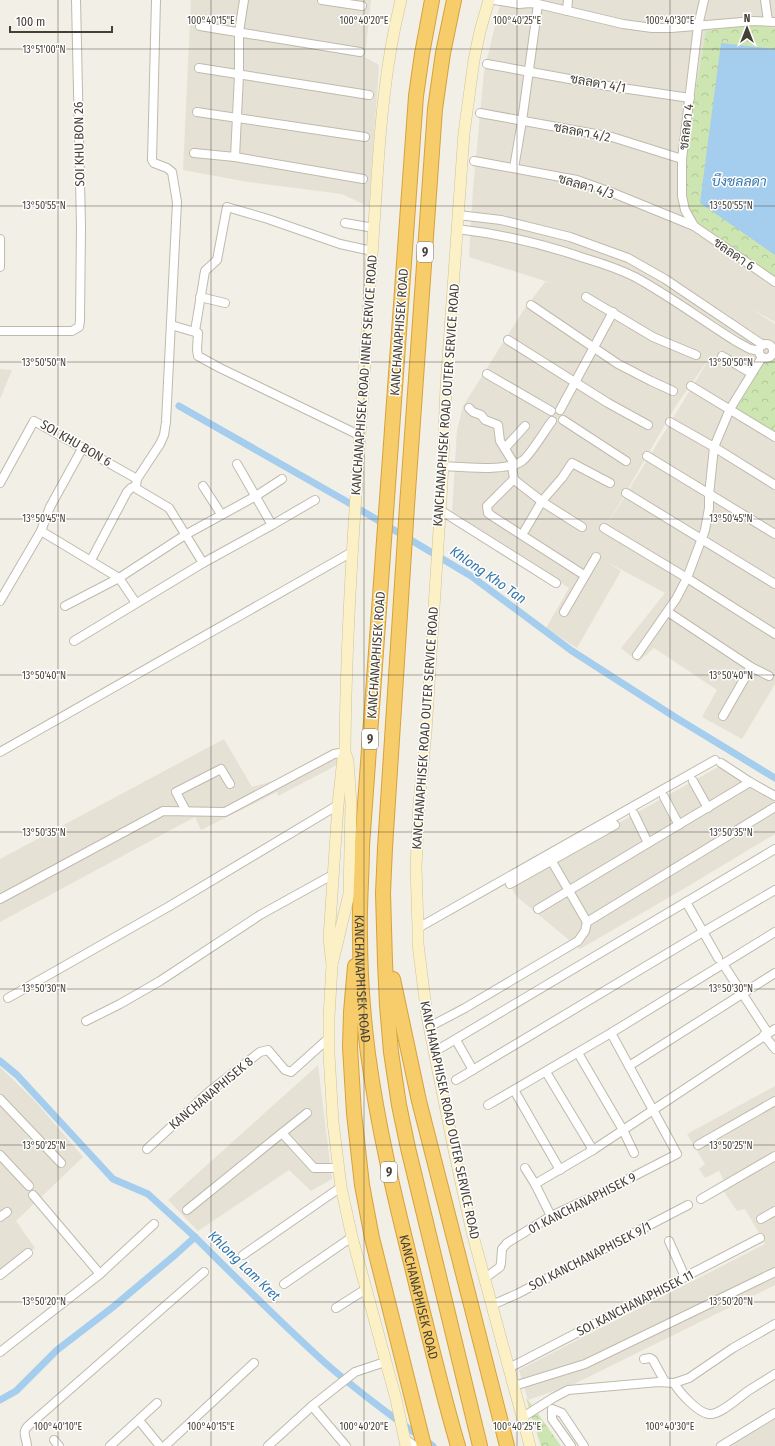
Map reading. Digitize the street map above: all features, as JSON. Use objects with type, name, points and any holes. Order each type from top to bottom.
[{"type":"highway","name":"KANCHANAPHISEK ROAD","points":[[432,0],[416,96],[363,838],[360,934],[364,1014],[368,1054],[384,1151],[446,1406],[458,1446]]},
{"type":"highway","name":"KANCHANAPHISEK ROAD","points":[[454,0],[443,53],[435,110],[407,506],[383,893],[387,1005],[391,1052],[399,1105],[423,1212],[480,1446]]},
{"type":"highway","points":[[360,934],[353,982],[350,1047],[354,1113],[362,1185],[372,1238],[424,1446]]},
{"type":"highway","points":[[385,962],[393,978],[419,1101],[507,1446]]},
{"type":"main road","name":"KANCHANAPHISEK ROAD INNER SERVICE ROAD","points":[[401,0],[390,55],[380,131],[361,436],[352,552],[346,675],[345,752],[342,761],[338,805],[329,938],[332,965],[329,1017],[329,1054],[332,1122],[341,1187],[352,1237],[396,1399],[405,1443]]},
{"type":"main road","name":"KANCHANAPHISEK ROAD OUTER SERVICE ROAD","points":[[489,0],[480,31],[470,82],[464,133],[446,387],[426,732],[418,812],[416,867],[418,944],[429,1027],[470,1224],[530,1446]]},
{"type":"main road","name":"KANCHANAPHISEK ROAD INNER SERVICE ROAD","points":[[332,965],[350,894],[352,804],[348,760],[345,752]]},
{"type":"main road","points":[[332,891],[337,903],[343,903],[350,894]]},
{"type":"street","name":"SOI KHU BON 26","points":[[0,331],[72,331],[79,327],[81,226],[76,0]]},
{"type":"street","points":[[91,560],[127,492],[136,482],[164,435],[168,408],[177,202],[172,172],[167,168],[154,163],[152,160],[156,0]]},
{"type":"street","points":[[235,157],[238,118],[240,32],[244,0]]},
{"type":"street","points":[[322,0],[362,6]]},
{"type":"street","points":[[494,0],[519,4],[531,2],[636,26],[671,28],[739,21],[772,22],[765,0]]},
{"type":"street","points":[[567,11],[568,0]]},
{"type":"street","name":"ชลลดา 4","points":[[694,226],[685,210],[682,189],[682,159],[698,26],[704,0]]},
{"type":"street","points":[[514,168],[530,71],[531,2]]},
{"type":"street","points":[[200,26],[360,52]]},
{"type":"street","name":"ชลลดา 4/1","points":[[487,64],[608,86],[690,98]]},
{"type":"street","points":[[199,68],[369,95]]},
{"type":"street","points":[[198,112],[365,136]]},
{"type":"street","name":"ชลลดา 4/2","points":[[480,113],[612,137],[682,159]]},
{"type":"street","points":[[194,152],[235,157],[363,179]]},
{"type":"street","name":"ชลลดา 4/3","points":[[474,161],[554,175],[593,185],[694,226]]},
{"type":"street","points":[[361,436],[198,356],[196,350],[198,333],[195,331],[205,271],[217,260],[228,207],[340,244],[372,251]]},
{"type":"street","points":[[673,218],[685,210]]},
{"type":"street","points":[[458,215],[501,220],[570,237],[628,258],[665,279],[761,351],[767,358],[773,355],[771,347],[767,345],[761,351],[752,374],[730,409],[714,447],[708,494],[709,508],[702,539],[688,578],[668,612],[637,655]]},
{"type":"street","points":[[345,223],[374,228]]},
{"type":"street","name":"ชลลดา 6","points":[[694,226],[775,282]]},
{"type":"street","points":[[457,229],[498,234],[541,244],[611,267],[634,277],[653,288],[738,342],[750,348],[761,351]]},
{"type":"street","points":[[0,240],[0,267]]},
{"type":"street","points":[[200,297],[225,303]]},
{"type":"street","points":[[586,297],[654,337],[696,355]]},
{"type":"street","points":[[531,305],[629,370],[673,391]]},
{"type":"street","points":[[560,410],[593,346],[613,312]]},
{"type":"street","points":[[171,325],[195,331]]},
{"type":"street","points":[[508,340],[608,403],[648,425]]},
{"type":"street","points":[[722,356],[752,374]]},
{"type":"street","points":[[487,374],[551,411],[560,410],[564,414],[563,420]]},
{"type":"street","points":[[691,386],[775,436]]},
{"type":"street","points":[[469,408],[485,420],[498,425],[500,441],[505,448],[513,466],[514,479],[542,501],[582,527]]},
{"type":"street","points":[[551,411],[549,416],[552,421],[557,423],[563,420]]},
{"type":"street","points":[[563,420],[626,461]]},
{"type":"street","name":"SOI KHU BON 6","points":[[0,483],[34,421],[83,447],[136,482],[137,489],[143,494],[169,508],[203,563]]},
{"type":"street","points":[[442,466],[475,468],[513,466],[525,459],[552,421]]},
{"type":"street","points":[[670,422],[714,447],[775,485]]},
{"type":"street","points":[[505,448],[525,426]]},
{"type":"street","points":[[0,601],[41,531],[50,507],[83,447]]},
{"type":"street","points":[[647,456],[775,534]]},
{"type":"street","points":[[525,530],[542,501],[562,478],[572,463],[610,483]]},
{"type":"street","points":[[237,464],[272,525]]},
{"type":"street","points":[[65,606],[119,578],[185,535],[256,496],[282,479]]},
{"type":"street","points":[[514,479],[487,506],[488,513],[584,575]]},
{"type":"street","points":[[203,486],[221,514]]},
{"type":"street","points":[[626,493],[775,584]]},
{"type":"street","points":[[74,641],[203,563],[315,500]]},
{"type":"street","points":[[440,510],[556,582]]},
{"type":"street","points":[[604,528],[688,578],[775,634]]},
{"type":"street","points":[[41,531],[119,578],[136,603]]},
{"type":"street","points":[[0,752],[352,552]]},
{"type":"street","points":[[564,612],[596,556]]},
{"type":"street","points":[[668,612],[751,667],[769,676]]},
{"type":"street","points":[[722,716],[751,667]]},
{"type":"street","points":[[0,900],[163,811],[225,812],[334,754],[345,752]]},
{"type":"street","points":[[418,928],[718,761],[775,796]]},
{"type":"street","points":[[186,812],[176,792],[221,769],[230,784]]},
{"type":"street","points":[[693,781],[708,808]]},
{"type":"street","points":[[538,909],[750,782]]},
{"type":"street","points":[[664,797],[679,825]]},
{"type":"street","points":[[8,998],[168,907],[338,805]]},
{"type":"street","points":[[587,922],[775,807]]},
{"type":"street","points":[[634,814],[648,843]]},
{"type":"street","points":[[510,884],[615,825]]},
{"type":"street","points":[[434,1052],[775,849]]},
{"type":"street","points":[[429,1027],[465,1008],[578,941],[585,931],[587,922],[551,860]]},
{"type":"street","points":[[86,1021],[120,1004],[160,981],[260,915],[334,874]]},
{"type":"street","points":[[456,1080],[775,890]]},
{"type":"street","points":[[686,902],[720,961],[769,1032],[775,1049]]},
{"type":"street","points":[[488,1105],[611,1033],[720,961],[775,932]]},
{"type":"street","points":[[629,1066],[775,973]]},
{"type":"street","points":[[535,1184],[593,1150],[769,1032]]},
{"type":"street","points":[[611,1033],[653,1110]]},
{"type":"street","name":"KANCHANAPHISEK 8","points":[[147,1149],[210,1091],[260,1052],[268,1050],[285,1070],[291,1072],[330,1037]]},
{"type":"street","points":[[456,1040],[473,1070]]},
{"type":"street","points":[[578,1053],[623,1130],[634,1153]]},
{"type":"street","points":[[546,1072],[593,1150]]},
{"type":"street","points":[[514,1090],[560,1170]]},
{"type":"street","points":[[0,1100],[61,1164]]},
{"type":"street","points":[[698,1145],[775,1101]]},
{"type":"street","name":"01 KANCHANAPHISEK 9","points":[[485,1278],[502,1264],[501,1252],[507,1243],[551,1216],[611,1188],[677,1154],[653,1110]]},
{"type":"street","points":[[187,1210],[307,1112]]},
{"type":"street","points":[[282,1133],[314,1168],[338,1168]]},
{"type":"street","points":[[0,1155],[29,1186]]},
{"type":"street","points":[[701,1199],[775,1156]]},
{"type":"street","points":[[525,1168],[551,1216]]},
{"type":"street","points":[[243,1255],[341,1187]]},
{"type":"street","points":[[33,1195],[100,1274]]},
{"type":"street","name":"SOI KANCHANAPHISEK 9/1","points":[[492,1305],[688,1205]]},
{"type":"street","points":[[761,1219],[775,1211]]},
{"type":"street","points":[[0,1352],[100,1274],[154,1224]]},
{"type":"street","points":[[284,1284],[352,1237]]},
{"type":"street","name":"SOI KANCHANAPHISEK 11","points":[[509,1368],[760,1238]]},
{"type":"street","points":[[669,1241],[684,1277]]},
{"type":"street","points":[[0,1276],[28,1253]]},
{"type":"street","points":[[27,1446],[24,1434],[28,1426],[204,1272]]},
{"type":"street","points":[[514,1386],[585,1364],[775,1272]]},
{"type":"street","points":[[336,1308],[366,1289]]},
{"type":"street","points":[[523,1417],[568,1390],[642,1383],[674,1383],[689,1378],[733,1348],[775,1324]]},
{"type":"street","points":[[644,1359],[650,1358],[654,1360],[665,1382]]},
{"type":"street","points":[[268,1446],[312,1406],[345,1382],[355,1372],[385,1362]]},
{"type":"street","points":[[165,1446],[254,1363]]},
{"type":"street","points":[[674,1383],[688,1401],[705,1414],[710,1415],[715,1414],[775,1374]]},
{"type":"street","points":[[547,1402],[552,1409],[562,1413],[584,1446]]},
{"type":"street","points":[[110,1446],[157,1403]]},
{"type":"street","points":[[312,1406],[346,1445]]},
{"type":"street","points":[[552,1409],[552,1420],[571,1446]]},
{"type":"street","points":[[721,1446],[775,1413]]},
{"type":"street","points":[[142,1424],[160,1446]]},
{"type":"street","points":[[564,1436],[573,1429]]},
{"type":"street","points":[[405,1443],[415,1446]]},
{"type":"shaded area","points":[[191,0],[371,0],[365,57],[379,65],[369,207],[342,194],[248,182],[183,170]]},
{"type":"shaded area","points":[[501,0],[775,0],[775,322],[748,307],[775,324],[775,684],[742,739],[702,717],[717,690],[654,648],[638,662],[621,648],[665,593],[605,561],[621,571],[577,648],[546,628],[569,588],[452,512],[457,430],[463,406],[523,311],[545,282],[551,283],[469,257],[473,189],[484,72]],"holes":[[[713,353],[604,530],[677,404]]]},
{"type":"shaded area","points":[[0,369],[12,370],[0,399]]},
{"type":"shaded area","points":[[224,739],[252,787],[276,780],[339,748],[337,765],[278,796],[277,792],[201,830],[195,817],[0,922],[0,859]]},
{"type":"shaded area","points":[[727,762],[775,794],[775,834],[580,949],[516,896],[510,884]]},
{"type":"shaded area","points":[[318,1065],[332,1179],[311,1191],[289,1170],[198,1231],[168,1200]]},
{"type":"shaded area","points":[[0,1067],[34,1100],[83,1157],[16,1221],[35,1248],[0,1277]]},
{"type":"shaded area","points":[[775,1086],[775,1285],[574,1384],[528,1400],[519,1370],[765,1244],[745,1209],[737,1211],[721,1187],[726,1184],[719,1171],[705,1178],[699,1169],[705,1164],[687,1134]]},
{"type":"shaded area","points":[[775,1409],[775,1446],[715,1446]]},
{"type":"green space","name":"บึงชลลดา","points":[[751,25],[775,28],[775,278],[691,222],[684,186],[690,123],[706,31]]},
{"type":"green space","points":[[775,360],[775,435],[730,409],[763,361]]},
{"type":"green space","points":[[526,1398],[528,1400],[561,1446],[541,1446]]},
{"type":"water","name":"บึงชลลดา","points":[[721,43],[775,49],[775,255],[700,203]]},
{"type":"waterway","name":"Khlong Kho Tan","points":[[179,406],[344,500],[471,576],[572,651],[678,719],[775,778]]},
{"type":"waterway","points":[[0,1061],[17,1075],[113,1179],[148,1194],[195,1237]]},
{"type":"waterway","name":"Khlong Lam Kret","points":[[0,1400],[16,1391],[57,1350],[113,1307],[195,1237],[323,1361],[377,1405],[433,1446]]}]
